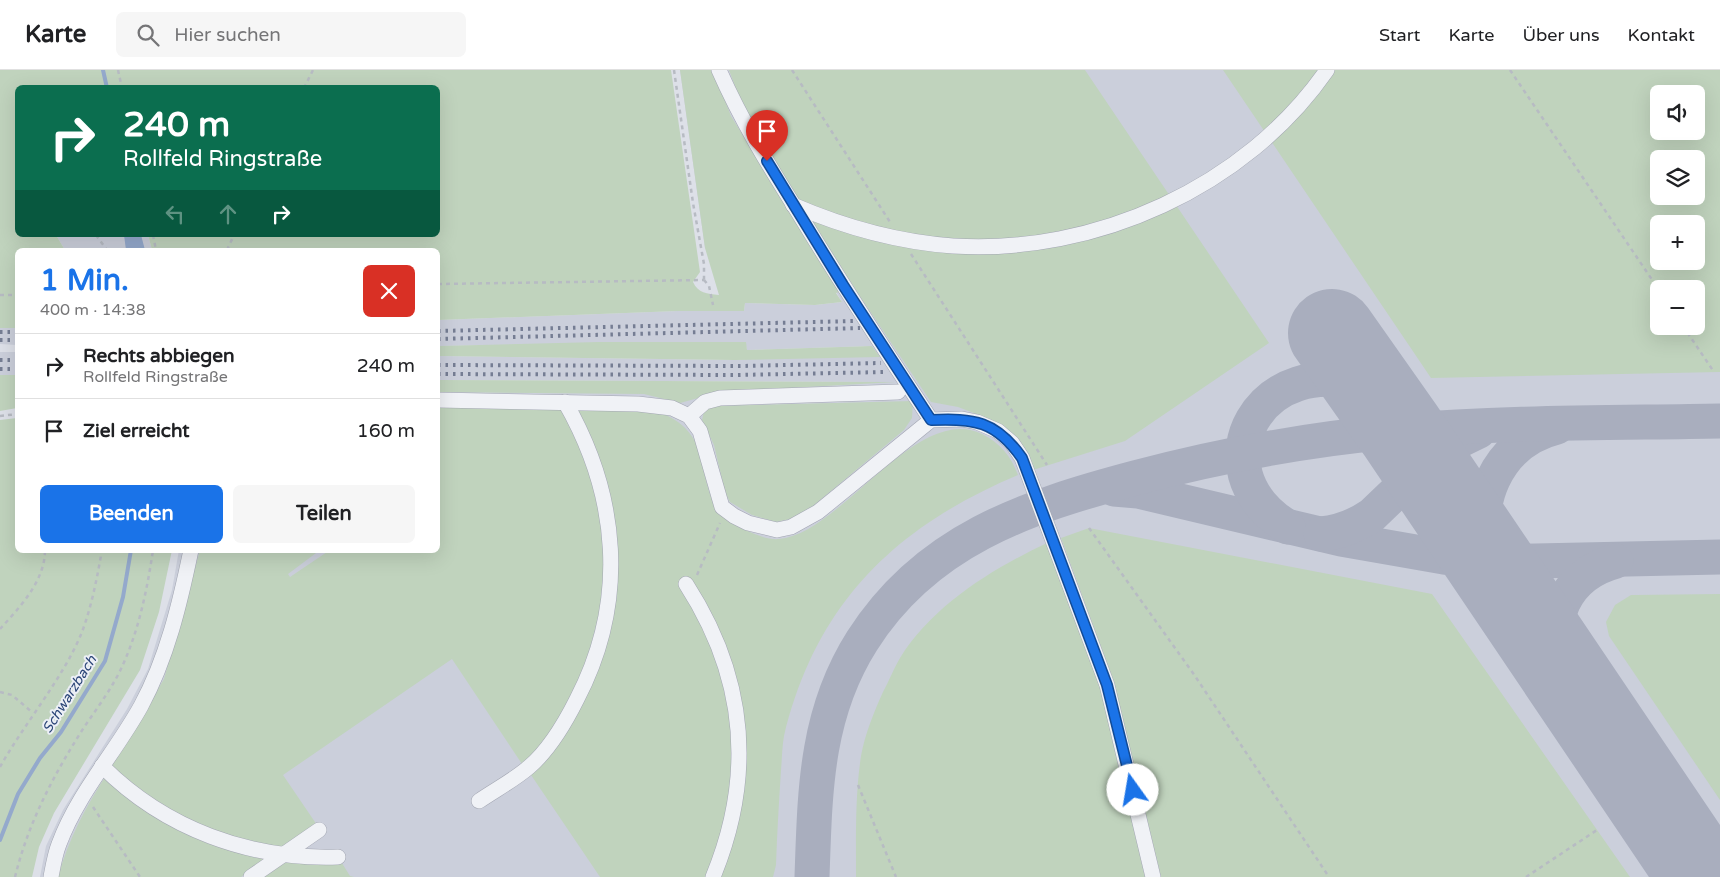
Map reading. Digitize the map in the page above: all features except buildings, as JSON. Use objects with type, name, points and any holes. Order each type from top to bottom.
[{"type":"lane","points":[[719,70],[737,111],[794,205],[931,420]]},
{"type":"lane","points":[[794,205],[842,224],[869,232],[952,246],[1008,246],[1065,238],[1129,219],[1173,200],[1221,174],[1268,137],[1306,97],[1327,70]]},
{"type":"lane","points":[[689,416],[705,402],[720,398],[898,392]]},
{"type":"lane","points":[[440,400],[638,404],[672,408],[689,416],[700,431],[707,448],[717,494],[726,510],[734,516],[763,528],[777,530],[791,527],[818,512],[931,420],[962,419],[977,422],[998,431],[1012,443],[1022,458],[1107,685],[1153,877]]},
{"type":"lane","points":[[479,801],[529,767],[560,729],[584,687],[600,642],[606,618],[611,565],[606,506],[589,449],[565,402]]},
{"type":"lane","points":[[51,877],[58,844],[81,798],[141,707],[156,674],[183,586],[190,553]]},
{"type":"lane","points":[[688,587],[710,625],[728,669],[740,739],[740,763],[734,811],[729,834],[713,877]]},
{"type":"lane","points":[[102,766],[144,802],[184,825],[226,842],[282,856],[338,857]]},
{"type":"lane","points":[[251,877],[320,830]]},
{"type":"path","points":[[118,70],[121,85]]},
{"type":"path","points":[[306,85],[313,70]]},
{"type":"path","points":[[674,70],[694,211],[704,264],[704,280],[709,286],[713,304]]},
{"type":"path","points":[[792,70],[1047,465]]},
{"type":"path","points":[[1510,70],[1652,280]]},
{"type":"path","points":[[97,237],[106,248]]},
{"type":"path","points":[[440,284],[704,280]]},
{"type":"path","points":[[0,295],[15,296]]},
{"type":"path","points":[[1689,335],[1714,372]]},
{"type":"path","points":[[0,416],[15,414]]},
{"type":"path","points":[[688,587],[726,510]]},
{"type":"path","points":[[1089,528],[1195,676],[1330,877]]},
{"type":"path","points":[[0,629],[19,608],[37,582],[44,553]]},
{"type":"path","points":[[0,767],[67,661],[81,634],[95,594],[102,553]]},
{"type":"path","points":[[15,877],[27,834],[40,806],[81,732],[111,686],[130,650],[150,576],[153,553]]},
{"type":"path","points":[[0,692],[12,695],[33,713]]},
{"type":"path","points":[[858,785],[896,877]]},
{"type":"path","points":[[89,802],[140,877]]},
{"type":"path","points":[[1526,877],[1597,830]]},
{"type":"shaded area","points":[[680,70],[1720,70],[1720,877],[40,877],[46,846],[63,810],[127,709],[148,669],[172,590],[178,553],[440,553],[440,389],[884,382],[440,380],[440,356],[735,360],[872,346],[747,350],[745,342],[440,346],[440,320],[678,311],[744,311],[745,303],[815,305],[842,302],[836,292],[705,248]]},
{"type":"shaded area","points":[[57,237],[149,237],[151,248],[64,248]]},
{"type":"shaded area","points":[[0,328],[15,328],[15,345],[0,344]]},
{"type":"shaded area","points":[[0,352],[15,352],[15,375],[0,375]]},
{"type":"green space","points":[[0,70],[671,70],[700,272],[693,282],[697,289],[703,292],[719,295],[705,248],[680,70],[713,70],[731,116],[839,292],[836,293],[842,302],[815,305],[745,303],[744,311],[678,311],[440,320],[440,248],[151,248],[149,237],[440,237],[440,85],[15,85],[15,237],[57,237],[64,248],[15,248],[15,328],[0,328]]},
{"type":"green space","points":[[729,70],[1085,70],[1269,343],[1125,441],[1033,470],[979,415],[958,407],[931,402],[857,292],[764,144],[743,108]]},
{"type":"green space","points":[[1223,70],[1720,70],[1720,372],[1431,378]]},
{"type":"green space","points":[[599,342],[746,342],[747,350],[872,346],[880,357],[735,360],[440,356],[440,346]]},
{"type":"green space","points":[[0,375],[15,375],[15,408],[0,411]]},
{"type":"green space","points":[[440,380],[896,382],[720,392],[680,403],[644,394],[440,392]]},
{"type":"green space","points":[[913,401],[912,418],[904,430],[813,506],[790,519],[776,522],[752,515],[730,502],[725,492],[714,445],[702,420],[704,411],[711,406]]},
{"type":"green space","points":[[440,408],[564,408],[596,475],[609,579],[575,703],[524,767],[452,659],[283,775],[317,825],[277,852],[186,825],[110,769],[164,679],[199,553],[316,553],[288,574],[290,577],[326,553],[440,553]]},
{"type":"green space","points":[[571,408],[634,408],[658,412],[668,416],[685,428],[696,443],[702,459],[709,492],[717,507],[729,521],[753,533],[772,539],[779,539],[803,532],[828,516],[905,452],[931,436],[957,429],[982,434],[999,446],[1015,468],[1018,475],[974,496],[934,519],[898,545],[867,575],[840,609],[817,646],[798,689],[784,736],[776,865],[773,877],[717,877],[731,838],[739,800],[743,762],[742,724],[736,687],[725,651],[709,615],[688,579],[683,583],[699,608],[717,644],[728,681],[736,738],[737,767],[730,824],[710,877],[600,877],[529,772],[553,745],[577,709],[593,674],[605,637],[612,599],[614,561],[611,522],[604,484],[590,443]]},
{"type":"green space","points":[[15,418],[15,553],[171,553],[159,612],[140,670],[54,813],[39,847],[32,877],[0,877],[0,420]]},
{"type":"green space","points":[[1089,528],[1432,594],[1630,877],[1161,877],[1114,682],[1061,538]]},
{"type":"green space","points":[[1047,543],[1100,686],[1145,877],[856,877],[857,801],[861,756],[873,715],[900,658],[929,621],[965,590],[1005,564]]},
{"type":"green space","points":[[1720,594],[1720,800],[1609,636],[1606,622],[1615,605],[1631,595]]},
{"type":"green space","points":[[107,774],[129,794],[271,857],[241,877],[58,877],[78,824]]},
{"type":"green space","points":[[287,859],[340,860],[350,876],[354,877],[261,877]]},
{"type":"water","points":[[124,237],[142,237],[144,248],[126,248]]},
{"type":"waterway","name":"Schwarzbach","points":[[103,70],[106,85]]},
{"type":"waterway","name":"Schwarzbach","points":[[0,840],[18,794],[40,758],[61,732],[105,661],[123,597],[130,553]]},
{"type":"taxiway","points":[[1288,527],[1260,503],[1245,475],[1243,446],[1252,420],[1271,398],[1298,384],[1331,380],[1370,388]]},
{"type":"taxiway","points":[[812,877],[814,815],[821,755],[826,726],[846,669],[862,641],[888,606],[916,577],[948,553],[982,533],[1018,516],[1095,489],[1200,462],[1299,443],[1366,434],[1439,428],[1559,423],[1720,421]]},
{"type":"taxiway","points":[[1490,562],[1485,541],[1483,519],[1486,499],[1493,479],[1504,462],[1518,447],[1536,435],[1557,427]]},
{"type":"taxiway","points":[[1321,534],[1342,530],[1366,519],[1440,450],[1479,431]]},
{"type":"taxiway","points":[[1114,489],[1138,491],[1341,539],[1444,557],[1490,562],[1720,557]]},
{"type":"taxiway","points":[[1563,670],[1556,634],[1563,602],[1583,577],[1598,568],[1616,561]]},
{"type":"runway","points":[[1332,333],[1401,431],[1702,877]]},
{"type":"railway","points":[[440,331],[855,321]]},
{"type":"railway","points":[[440,339],[860,328]]},
{"type":"railway","points":[[0,332],[15,332]]},
{"type":"railway","points":[[0,340],[15,340]]},
{"type":"railway","points":[[0,360],[15,360]]},
{"type":"railway","points":[[440,365],[740,366],[881,363]]},
{"type":"railway","points":[[0,369],[15,369]]},
{"type":"railway","points":[[440,374],[735,375],[886,372]]},
{"type":"route","points":[[767,161],[843,285],[931,420],[962,419],[977,422],[998,431],[1012,443],[1022,458],[1107,685],[1133,790]]}]
